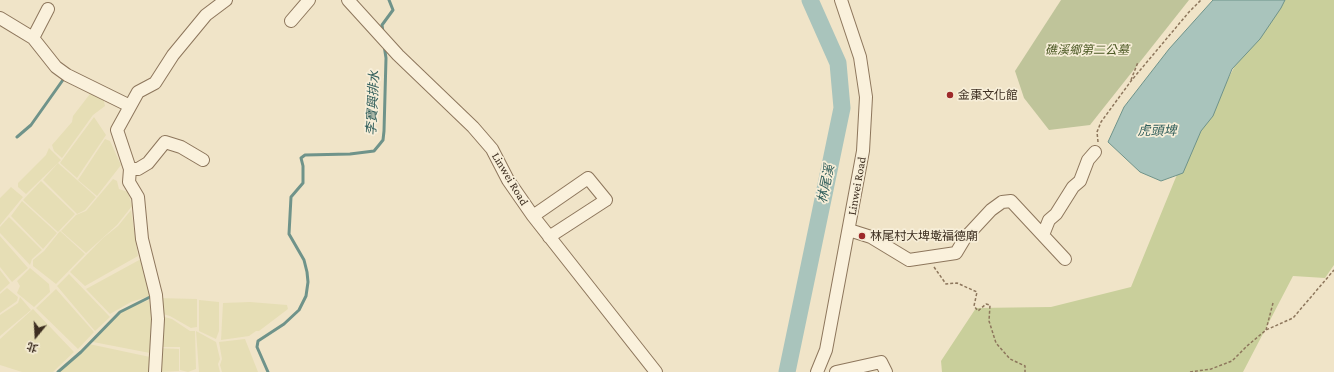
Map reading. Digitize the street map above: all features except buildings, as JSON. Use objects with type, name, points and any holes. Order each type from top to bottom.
[{"type":"street","points":[[156,372],[158,319],[156,295],[142,239],[138,197],[129,182],[130,169],[117,130],[138,92],[155,83],[173,55],[206,15],[226,0]]},
{"type":"street","points":[[291,21],[309,0]]},
{"type":"street","name":"Linwei Road","points":[[348,0],[398,55],[473,127],[492,149],[508,180],[533,216],[656,372]]},
{"type":"street","name":"Linwei Road","points":[[817,372],[826,350],[863,151],[866,97],[860,57],[841,0]]},
{"type":"street","points":[[33,38],[48,9]]},
{"type":"street","points":[[0,18],[33,38],[56,67],[67,75],[130,106]]},
{"type":"street","points":[[130,169],[138,168],[148,163],[165,142],[181,147],[202,160]]},
{"type":"street","points":[[1043,235],[1049,220],[1056,214],[1073,187],[1080,181],[1088,160],[1095,152]]},
{"type":"street","points":[[533,216],[588,178],[606,200],[549,237]]},
{"type":"street","points":[[849,230],[871,237],[909,260],[956,253],[965,238],[991,210],[1006,201],[1011,201],[1065,259]]},
{"type":"street","points":[[836,372],[881,362],[886,372]]},
{"type":"path","points":[[1095,152],[1098,145],[1098,132],[1101,122],[1130,81],[1201,0]]},
{"type":"path","points":[[1130,81],[1138,62]]},
{"type":"path","points":[[932,265],[946,284],[957,283],[977,292],[974,306],[978,311],[986,304],[990,305],[989,321],[996,343],[1010,359],[1025,366],[1025,372]]},
{"type":"path","points":[[1190,372],[1211,369],[1232,361],[1266,330],[1293,318],[1334,270]]},
{"type":"path","points":[[1266,330],[1273,303]]},
{"type":"shaded area","points":[[93,90],[103,97],[105,106],[93,115],[62,158],[54,151],[52,145],[72,122],[73,116]]},
{"type":"shaded area","points":[[94,117],[106,135],[77,178],[60,163]]},
{"type":"shaded area","points":[[105,139],[110,141],[121,165],[97,196],[78,180]]},
{"type":"shaded area","points":[[49,148],[61,160],[26,194],[18,187],[18,183],[46,155]]},
{"type":"shaded area","points":[[58,163],[96,197],[85,210],[77,214],[43,180]]},
{"type":"shaded area","points":[[113,179],[117,181],[119,189],[128,192],[132,206],[117,225],[86,253],[61,231],[76,215],[86,211]]},
{"type":"shaded area","points":[[41,181],[75,214],[58,232],[23,200]]},
{"type":"shaded area","points":[[11,187],[23,197],[0,225],[0,198]]},
{"type":"shaded area","points":[[22,201],[57,233],[43,249],[11,216]]},
{"type":"shaded area","points":[[131,210],[138,256],[85,286],[70,272],[103,238],[118,226]]},
{"type":"shaded area","points":[[9,217],[42,250],[32,259],[30,265],[0,233],[0,227]]},
{"type":"shaded area","points":[[60,231],[85,254],[56,284],[33,266],[33,260],[44,251]]},
{"type":"shaded area","points":[[0,236],[28,268],[12,282],[0,267]]},
{"type":"shaded area","points":[[141,259],[150,296],[131,302],[110,314],[86,289]]},
{"type":"shaded area","points":[[30,268],[49,284],[50,292],[34,307],[17,293],[20,286],[17,281]]},
{"type":"shaded area","points":[[0,270],[10,283],[0,292]]},
{"type":"shaded area","points":[[69,274],[110,317],[95,331],[57,286]]},
{"type":"shaded area","points":[[7,288],[18,297],[17,301],[0,313],[0,294]]},
{"type":"shaded area","points":[[56,289],[94,332],[78,349],[36,308]]},
{"type":"shaded area","points":[[20,297],[31,310],[0,336],[0,315],[18,303]]},
{"type":"shaded area","points":[[156,298],[197,299],[197,327],[191,328],[170,316],[156,312]]},
{"type":"shaded area","points":[[149,300],[152,319],[150,353],[93,342],[94,337],[111,319],[127,308]]},
{"type":"shaded area","points":[[199,300],[219,302],[219,331],[216,339],[199,331]]},
{"type":"shaded area","points":[[250,302],[287,305],[288,309],[259,331],[256,331],[249,336],[221,340],[223,303]]},
{"type":"shaded area","points":[[33,309],[74,352],[53,372],[22,372],[0,365],[0,339]]},
{"type":"shaded area","points":[[157,315],[172,319],[190,331],[195,331],[196,369],[188,372],[180,370],[180,347],[155,347]]},
{"type":"shaded area","points":[[196,331],[216,342],[220,359],[218,364],[220,372],[199,372]]},
{"type":"shaded area","points":[[245,339],[258,372],[222,372],[220,365],[222,359],[219,342]]},
{"type":"shaded area","points":[[89,344],[150,357],[149,372],[57,372]]},
{"type":"shaded area","points":[[156,348],[179,349],[179,371],[161,372]]},
{"type":"green space","name":"礁溪鄉第二公墓","points":[[1061,0],[1189,0],[1090,125],[1049,130],[1024,98],[1015,71]]},
{"type":"green space","points":[[1280,0],[1334,0],[1334,265],[1325,278],[1293,276],[1243,372],[942,372],[941,361],[976,308],[1051,307],[1131,287],[1176,177],[1254,30]]},
{"type":"water","name":"虎頭埤","points":[[1213,0],[1285,0],[1260,39],[1232,69],[1213,116],[1201,131],[1183,173],[1161,181],[1140,172],[1108,142],[1124,107],[1169,49]]},
{"type":"waterway","name":"李寶興排水","points":[[383,32],[382,25],[393,10],[389,0]]},
{"type":"waterway","name":"林尾溪","points":[[787,372],[842,108],[838,63],[810,0]]},
{"type":"waterway","name":"李寶興排水","points":[[268,372],[257,347],[258,341],[284,324],[299,310],[306,296],[308,282],[304,260],[289,234],[291,197],[303,183],[303,166],[301,158],[305,155],[350,154],[374,151],[383,140],[386,58],[384,45]]},
{"type":"waterway","points":[[17,137],[31,125],[65,77]]},
{"type":"waterway","points":[[58,372],[81,352],[120,312],[152,296]]},
{"type":"place","name":"金棗文化館","points":[[950,95]]},
{"type":"place","name":"林尾村大埤墘福德廟","points":[[862,236]]}]
